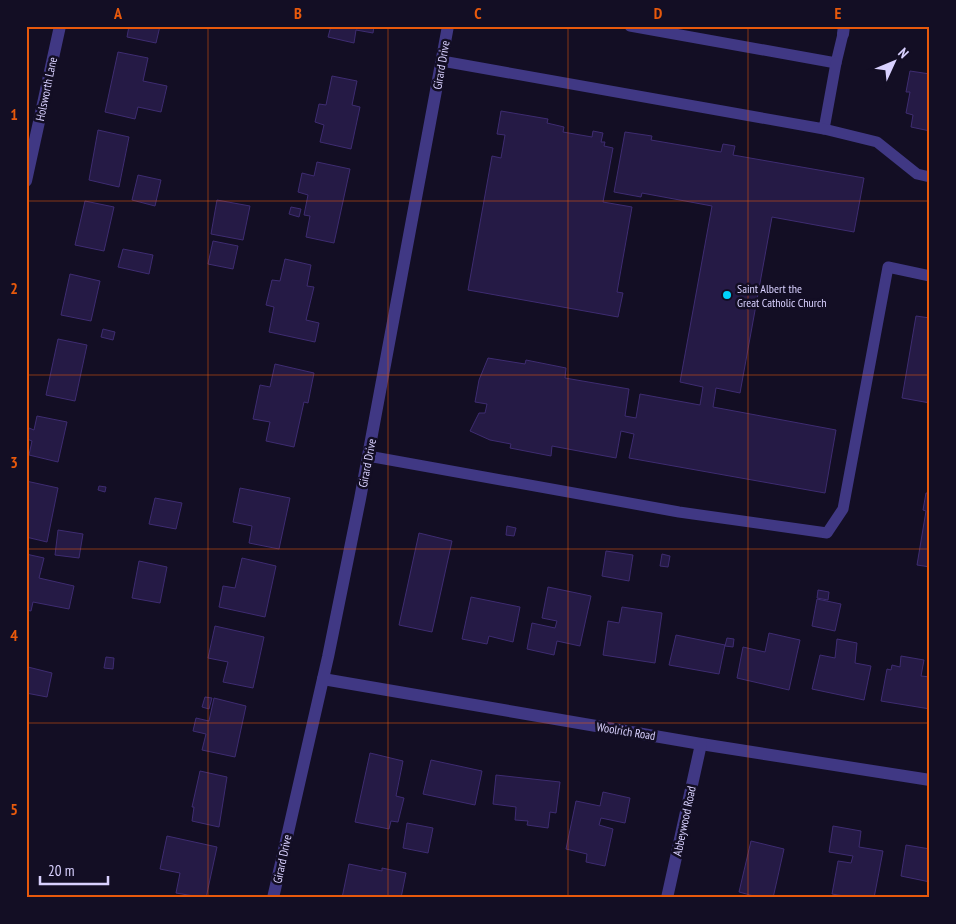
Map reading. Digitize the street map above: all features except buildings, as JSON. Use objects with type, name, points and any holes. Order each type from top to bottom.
[{"type":"street","name":"Holsworth Lane","points":[[26,181],[60,26]]},
{"type":"street","name":"Girard Drive","points":[[273,898],[323,679],[368,456],[448,26]]},
{"type":"street","name":"Woolrich Road","points":[[323,679],[701,744],[930,780]]},
{"type":"street","name":"Abbeywood Road","points":[[667,898],[701,744]]},
{"type":"lane","points":[[630,26],[836,63]]},
{"type":"lane","points":[[824,129],[844,30]]},
{"type":"lane","points":[[442,61],[824,129],[877,142],[918,174],[930,177]]},
{"type":"lane","points":[[368,456],[679,512],[827,533],[843,509],[888,267],[930,276]]},
{"type":"place","name":"Saint Albert the Great Catholic Church","points":[[727,295]]}]
